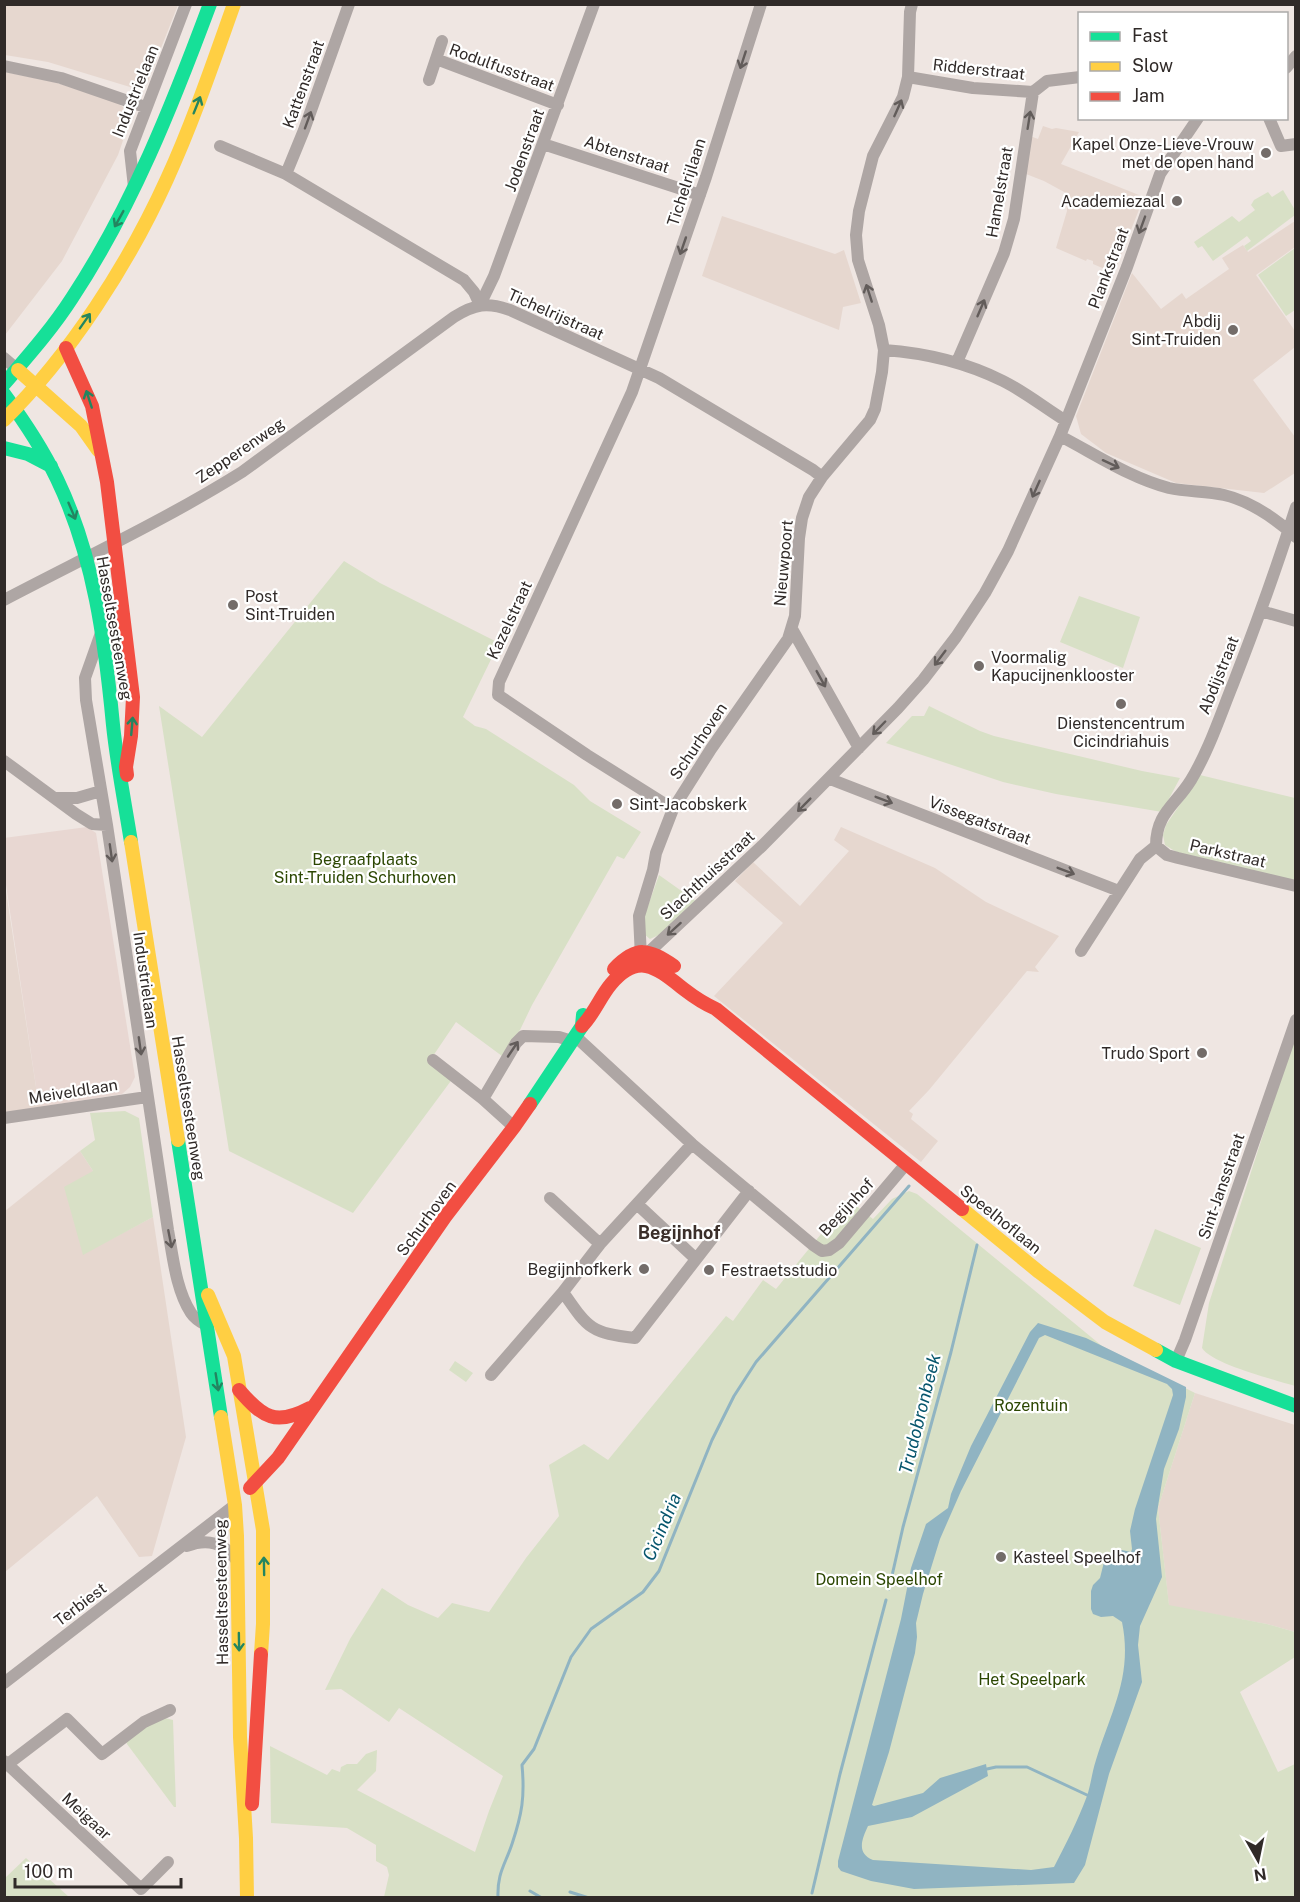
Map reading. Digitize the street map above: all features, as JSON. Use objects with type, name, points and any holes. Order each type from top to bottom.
[{"type":"main road","points":[[4,384],[39,345],[79,289],[134,192],[163,128],[210,4]]},
{"type":"main road","points":[[4,420],[37,385],[66,348],[107,289],[156,203],[204,87],[234,4]]},
{"type":"main road","name":"Hasseltsesteenweg","points":[[66,348],[89,396],[107,482],[133,697],[131,736],[126,767],[206,1288],[234,1356],[263,1530],[264,1573],[258,1719],[248,1850],[247,1898]]},
{"type":"main road","name":"Hasseltsesteenweg","points":[[18,370],[81,426],[101,453]]},
{"type":"main road","name":"Hasseltsesteenweg","points":[[4,394],[16,409],[51,466],[75,520],[93,580],[102,632],[111,689],[115,738],[235,1504],[240,1737],[244,1825],[248,1850]]},
{"type":"main road","points":[[4,448],[28,453],[51,466]]},
{"type":"main road","name":"Speelhoflaan","points":[[644,955],[649,964],[666,974],[696,998],[716,1009],[1032,1266],[1106,1322],[1176,1361],[1296,1406]]},
{"type":"main road","name":"Slachthuisstraat","points":[[576,1034],[590,1018],[613,982],[644,955]]},
{"type":"main road","name":"Schurhoven","points":[[235,1504],[278,1458],[446,1217],[514,1127],[576,1034]]},
{"type":"main road","points":[[239,1390],[257,1410],[274,1418],[289,1419],[314,1406]]},
{"type":"street","name":"Industrielaan","points":[[134,192],[130,151],[186,4]]},
{"type":"street","name":"Kattenstraat","points":[[286,174],[350,4]]},
{"type":"street","name":"Jodenstraat","points":[[480,305],[494,276],[594,4]]},
{"type":"street","name":"Tichelrijlaan","points":[[640,370],[700,195],[761,4]]},
{"type":"street","name":"Nieuwpoort","points":[[859,748],[792,628],[795,616],[798,547],[802,518],[809,497],[822,477],[864,427],[875,409],[884,350],[879,325],[858,260],[855,235],[873,156],[903,97],[908,77],[912,4]]},
{"type":"street","name":"Rodulfusstraat","points":[[429,80],[442,41]]},
{"type":"street","name":"Rodulfusstraat","points":[[436,59],[558,105]]},
{"type":"street","points":[[4,66],[61,78],[145,107]]},
{"type":"street","name":"Ridderstraat","points":[[908,77],[973,88],[1033,92],[1047,81],[1078,77]]},
{"type":"street","name":"Hamelstraat","points":[[957,362],[1004,253],[1014,219],[1033,92]]},
{"type":"street","name":"Plankstraat","points":[[859,748],[923,680],[956,637],[985,593],[1008,551],[1060,436],[1127,267],[1160,174],[1197,120]]},
{"type":"street","points":[[1270,120],[1281,146],[1296,144]]},
{"type":"street","name":"Abtenstraat","points":[[543,144],[700,195]]},
{"type":"street","points":[[220,146],[286,174],[464,280],[474,292],[480,305]]},
{"type":"street","name":"Tichelrijstraat","points":[[480,305],[495,305],[510,310],[669,384],[822,477]]},
{"type":"street","name":"Zepperenweg","points":[[4,600],[116,544],[242,472],[454,317],[480,305]]},
{"type":"street","points":[[884,350],[922,354],[957,362],[1005,382],[1066,420]]},
{"type":"street","points":[[4,358],[18,370]]},
{"type":"street","name":"Kazelstraat","points":[[640,370],[499,682],[498,695],[673,809]]},
{"type":"street","points":[[1060,436],[1110,464],[1169,488],[1223,495],[1240,500],[1292,534]]},
{"type":"street","name":"Abdijstraat","points":[[1156,846],[1156,830],[1163,816],[1191,779],[1209,743],[1292,534],[1296,507]]},
{"type":"street","points":[[1261,611],[1296,621]]},
{"type":"street","name":"Schurhoven","points":[[644,955],[639,916],[656,853],[673,809],[711,748],[788,639],[792,628]]},
{"type":"street","name":"Industrielaan","points":[[102,632],[85,678],[86,700],[168,1230],[182,1294],[191,1313],[198,1321],[206,1324]]},
{"type":"street","name":"Slachthuisstraat","points":[[644,955],[704,902],[859,748]]},
{"type":"street","points":[[4,761],[76,814],[93,824],[107,825]]},
{"type":"street","name":"Vissegatstraat","points":[[830,779],[1119,891]]},
{"type":"street","points":[[56,798],[76,798],[101,790]]},
{"type":"street","points":[[1081,951],[1140,859],[1156,846]]},
{"type":"street","name":"Parkstraat","points":[[1156,846],[1167,855],[1296,886]]},
{"type":"street","name":"Sint-Jansstraat","points":[[1176,1361],[1296,1020]]},
{"type":"street","points":[[483,1099],[516,1043],[523,1036],[559,1037],[576,1034]]},
{"type":"street","name":"Begijnhof","points":[[576,1034],[692,1144],[822,1251],[829,1250],[839,1243],[906,1164]]},
{"type":"street","points":[[434,1060],[514,1127]]},
{"type":"street","name":"Meiveldlaan","points":[[4,1118],[147,1097]]},
{"type":"street","points":[[490,1375],[563,1292],[600,1244],[692,1144]]},
{"type":"street","points":[[563,1292],[592,1328],[608,1335],[635,1338],[749,1191]]},
{"type":"street","points":[[550,1198],[600,1244]]},
{"type":"street","points":[[637,1204],[696,1259]]},
{"type":"street","name":"Terbiest","points":[[4,1683],[235,1504]]},
{"type":"street","name":"Terbiest","points":[[175,1552],[196,1542],[213,1542],[234,1555],[237,1561]]},
{"type":"street","name":"Meigaar","points":[[168,1862],[141,1889],[6,1763],[67,1719],[102,1754],[144,1722],[171,1710]]},
{"type":"shaded area","points":[[4,5],[178,5],[148,81],[130,87],[48,62],[5,55]]},
{"type":"shaded area","points":[[5,72],[54,82],[117,102],[124,108],[130,120],[118,155],[62,261],[5,335]]},
{"type":"shaded area","points":[[1043,126],[1079,132],[1061,164],[1144,197],[1114,273],[1093,264],[1093,261],[1087,259],[1086,261],[1056,248],[1067,211],[1066,193],[1026,174],[1030,136],[1038,139]]},
{"type":"shaded area","points":[[722,216],[835,254],[844,250],[861,303],[843,307],[839,330],[702,276]]},
{"type":"shaded area","points":[[1295,221],[1295,247],[1256,275],[1295,331],[1295,347],[1253,380],[1295,437],[1295,473],[1264,493],[1176,483],[1106,453],[1081,434],[1076,416],[1132,273],[1161,309],[1182,293],[1186,299],[1229,269],[1222,258],[1243,245],[1248,252]]},
{"type":"shaded area","points":[[87,827],[96,833],[135,1077],[130,1087],[122,1094],[41,1107],[38,1100],[5,878],[4,838]]},
{"type":"shaded area","points":[[841,827],[935,868],[986,902],[1059,936],[1035,967],[1039,972],[1027,971],[909,1111],[913,1114],[911,1119],[938,1141],[921,1162],[714,996],[783,923],[735,881],[753,862],[800,906],[849,851],[834,840]]},
{"type":"shaded area","points":[[4,878],[38,1100],[41,1107],[4,1113]]},
{"type":"shaded area","points":[[80,1151],[93,1171],[83,1254],[153,1217],[186,1437],[152,1556],[139,1557],[97,1496],[5,1572],[5,1211]]},
{"type":"shaded area","points":[[1195,1393],[1295,1425],[1295,1632],[1267,1624],[1169,1606],[1158,1508]]},
{"type":"green space","points":[[1283,190],[1295,210],[1295,215],[1247,251],[1244,246],[1251,241],[1247,236],[1213,261],[1202,246],[1198,248],[1194,242],[1232,216],[1239,222],[1255,210],[1251,205],[1254,200],[1268,192],[1272,197]]},
{"type":"green space","points":[[1295,248],[1295,310],[1286,316],[1258,275]]},
{"type":"green space","name":"Begraafplaats Sint-Truiden Schurhoven","points":[[344,561],[380,583],[499,643],[463,717],[574,785],[590,801],[641,832],[624,859],[617,856],[520,1030],[502,1056],[456,1022],[433,1056],[456,1074],[353,1213],[229,1151],[159,706],[202,737]]},
{"type":"green space","points":[[1079,596],[1140,617],[1123,668],[1060,642]]},
{"type":"green space","points":[[929,706],[994,736],[1180,778],[1162,812],[1056,794],[1003,782],[886,743],[912,716],[924,716]]},
{"type":"green space","points":[[1200,775],[1295,798],[1295,882],[1178,853],[1165,845],[1163,835],[1166,825]]},
{"type":"green space","points":[[659,875],[697,902],[661,934],[650,939],[644,934],[644,917]]},
{"type":"green space","points":[[1295,1038],[1295,1386],[1259,1376],[1218,1360],[1202,1348],[1209,1303]]},
{"type":"green space","points":[[125,1111],[139,1118],[153,1217],[83,1255],[64,1187],[93,1171],[80,1151],[95,1140],[90,1113]]},
{"type":"green space","name":"Domein Speelhof","points":[[909,1191],[917,1194],[1102,1346],[1195,1393],[1158,1508],[1169,1605],[1267,1624],[1295,1632],[1295,1657],[1240,1692],[1278,1772],[1295,1764],[1295,1897],[384,1897],[389,1875],[387,1867],[376,1861],[376,1845],[347,1828],[271,1823],[270,1746],[327,1775],[332,1769],[340,1772],[341,1767],[347,1764],[357,1764],[366,1754],[377,1750],[376,1771],[357,1790],[475,1852],[503,1776],[399,1708],[389,1722],[341,1689],[325,1690],[350,1639],[382,1588],[408,1605],[438,1618],[452,1603],[489,1612],[526,1558],[559,1516],[549,1465],[584,1444],[608,1460],[726,1316],[733,1321],[763,1280],[776,1289],[849,1200],[873,1219],[892,1199]]},
{"type":"green space","points":[[1155,1229],[1201,1248],[1180,1305],[1133,1286]]},
{"type":"green space","points":[[455,1361],[473,1373],[466,1382],[449,1370]]},
{"type":"green space","points":[[165,1718],[173,1720],[176,1807],[126,1740],[145,1726]]},
{"type":"green space","points":[[26,1858],[69,1897],[5,1897],[5,1878]]},
{"type":"water","points":[[1038,1323],[1086,1338],[1186,1387],[1179,1429],[1164,1469],[1156,1519],[1162,1577],[1140,1626],[1138,1645],[1142,1682],[1109,1774],[1085,1865],[1074,1883],[914,1889],[871,1881],[841,1871],[838,1861],[901,1619],[911,1568],[926,1524],[948,1508],[951,1494],[971,1446],[1030,1332]],"holes":[[[1045,1335],[1167,1384],[1172,1389],[1173,1395],[1135,1509],[1130,1531],[1131,1552],[1117,1549],[1104,1562],[1100,1578],[1091,1591],[1093,1614],[1101,1617],[1113,1616],[1122,1622],[1125,1641],[1123,1676],[1087,1796],[1054,1867],[1031,1870],[873,1860],[868,1857],[862,1850],[868,1826],[912,1817],[988,1776],[986,1764],[940,1778],[923,1793],[872,1805],[889,1752],[915,1653],[916,1623],[940,1539],[961,1491],[1039,1338]]]},
{"type":"waterway","name":"Cicindria","points":[[498,1898],[500,1875],[520,1814],[523,1796],[522,1765],[534,1749],[571,1657],[591,1629],[643,1592],[659,1571],[712,1440],[734,1396],[756,1362],[909,1186]]},
{"type":"waterway","name":"Trudobronbeek","points":[[889,1589],[903,1527],[951,1352],[977,1245]]},
{"type":"waterway","name":"Trudobronbeek","points":[[812,1893],[840,1774],[886,1600]]},
{"type":"waterway","points":[[987,1769],[1027,1767],[1087,1795]]},
{"type":"waterway","points":[[530,1891],[542,1898]]},
{"type":"waterway","points":[[570,1892],[589,1898]]},
{"type":"traffic: fast","points":[[4,384],[40,342],[64,309],[114,228],[165,118],[210,4]]},
{"type":"traffic: fast","points":[[4,394],[19,414],[57,479],[70,508],[89,569],[102,631],[117,754],[131,842]]},
{"type":"traffic: fast","points":[[4,448],[28,454],[51,466]]},
{"type":"traffic: fast","points":[[530,1104],[582,1026],[583,1015]]},
{"type":"traffic: fast","points":[[178,1140],[221,1417]]},
{"type":"traffic: fast","points":[[1156,1350],[1176,1361],[1296,1406]]},
{"type":"traffic: slow","points":[[4,420],[52,367],[75,337],[135,243],[167,179],[185,136],[234,4]]},
{"type":"traffic: slow","points":[[18,370],[81,426],[98,450]]},
{"type":"traffic: slow","points":[[131,842],[178,1140]]},
{"type":"traffic: slow","points":[[962,1209],[1105,1322],[1156,1350]]},
{"type":"traffic: slow","points":[[208,1295],[234,1356],[263,1530],[261,1654]]},
{"type":"traffic: slow","points":[[221,1417],[235,1505],[237,1536],[240,1737],[247,1898]]},
{"type":"traffic: jam","points":[[66,348],[92,406],[107,482],[133,697],[127,775]]},
{"type":"traffic: jam","points":[[614,969],[629,956],[643,952],[657,956],[674,966]]},
{"type":"traffic: jam","points":[[582,1026],[607,989],[621,974],[630,968],[639,966],[648,966],[657,970],[696,998],[716,1009],[962,1209]]},
{"type":"traffic: jam","points":[[250,1488],[278,1458],[445,1217],[530,1104]]},
{"type":"traffic: jam","points":[[239,1390],[255,1407],[271,1416],[288,1417],[310,1408]]},
{"type":"traffic: jam","points":[[252,1804],[261,1654]]},
{"type":"place","name":"Kapel Onze-Lieve-Vrouw met de open hand","points":[[1266,153]]},
{"type":"place","name":"Academiezaal","points":[[1177,201]]},
{"type":"place","name":"Abdij Sint-Truiden","points":[[1233,330]]},
{"type":"place","name":"Post Sint-Truiden","points":[[233,605]]},
{"type":"place","name":"Voormalig Kapucijnenklooster","points":[[979,666]]},
{"type":"place","name":"Dienstencentrum Cicindriahuis","points":[[1121,704]]},
{"type":"place","name":"Sint-Jacobskerk","points":[[617,804]]},
{"type":"place","name":"Trudo Sport","points":[[1202,1053]]},
{"type":"place","name":"Begijnhofkerk","points":[[644,1269]]},
{"type":"place","name":"Festraetsstudio","points":[[709,1270]]},
{"type":"place","name":"Kasteel Speelhof","points":[[1001,1557]]},
{"type":"district","name":"Begijnhof","points":[[679,1233]]},
{"type":"park label","name":"Rozentuin","points":[[1031,1405]]},
{"type":"park label","name":"Het Speelpark","points":[[1032,1679]]}]
